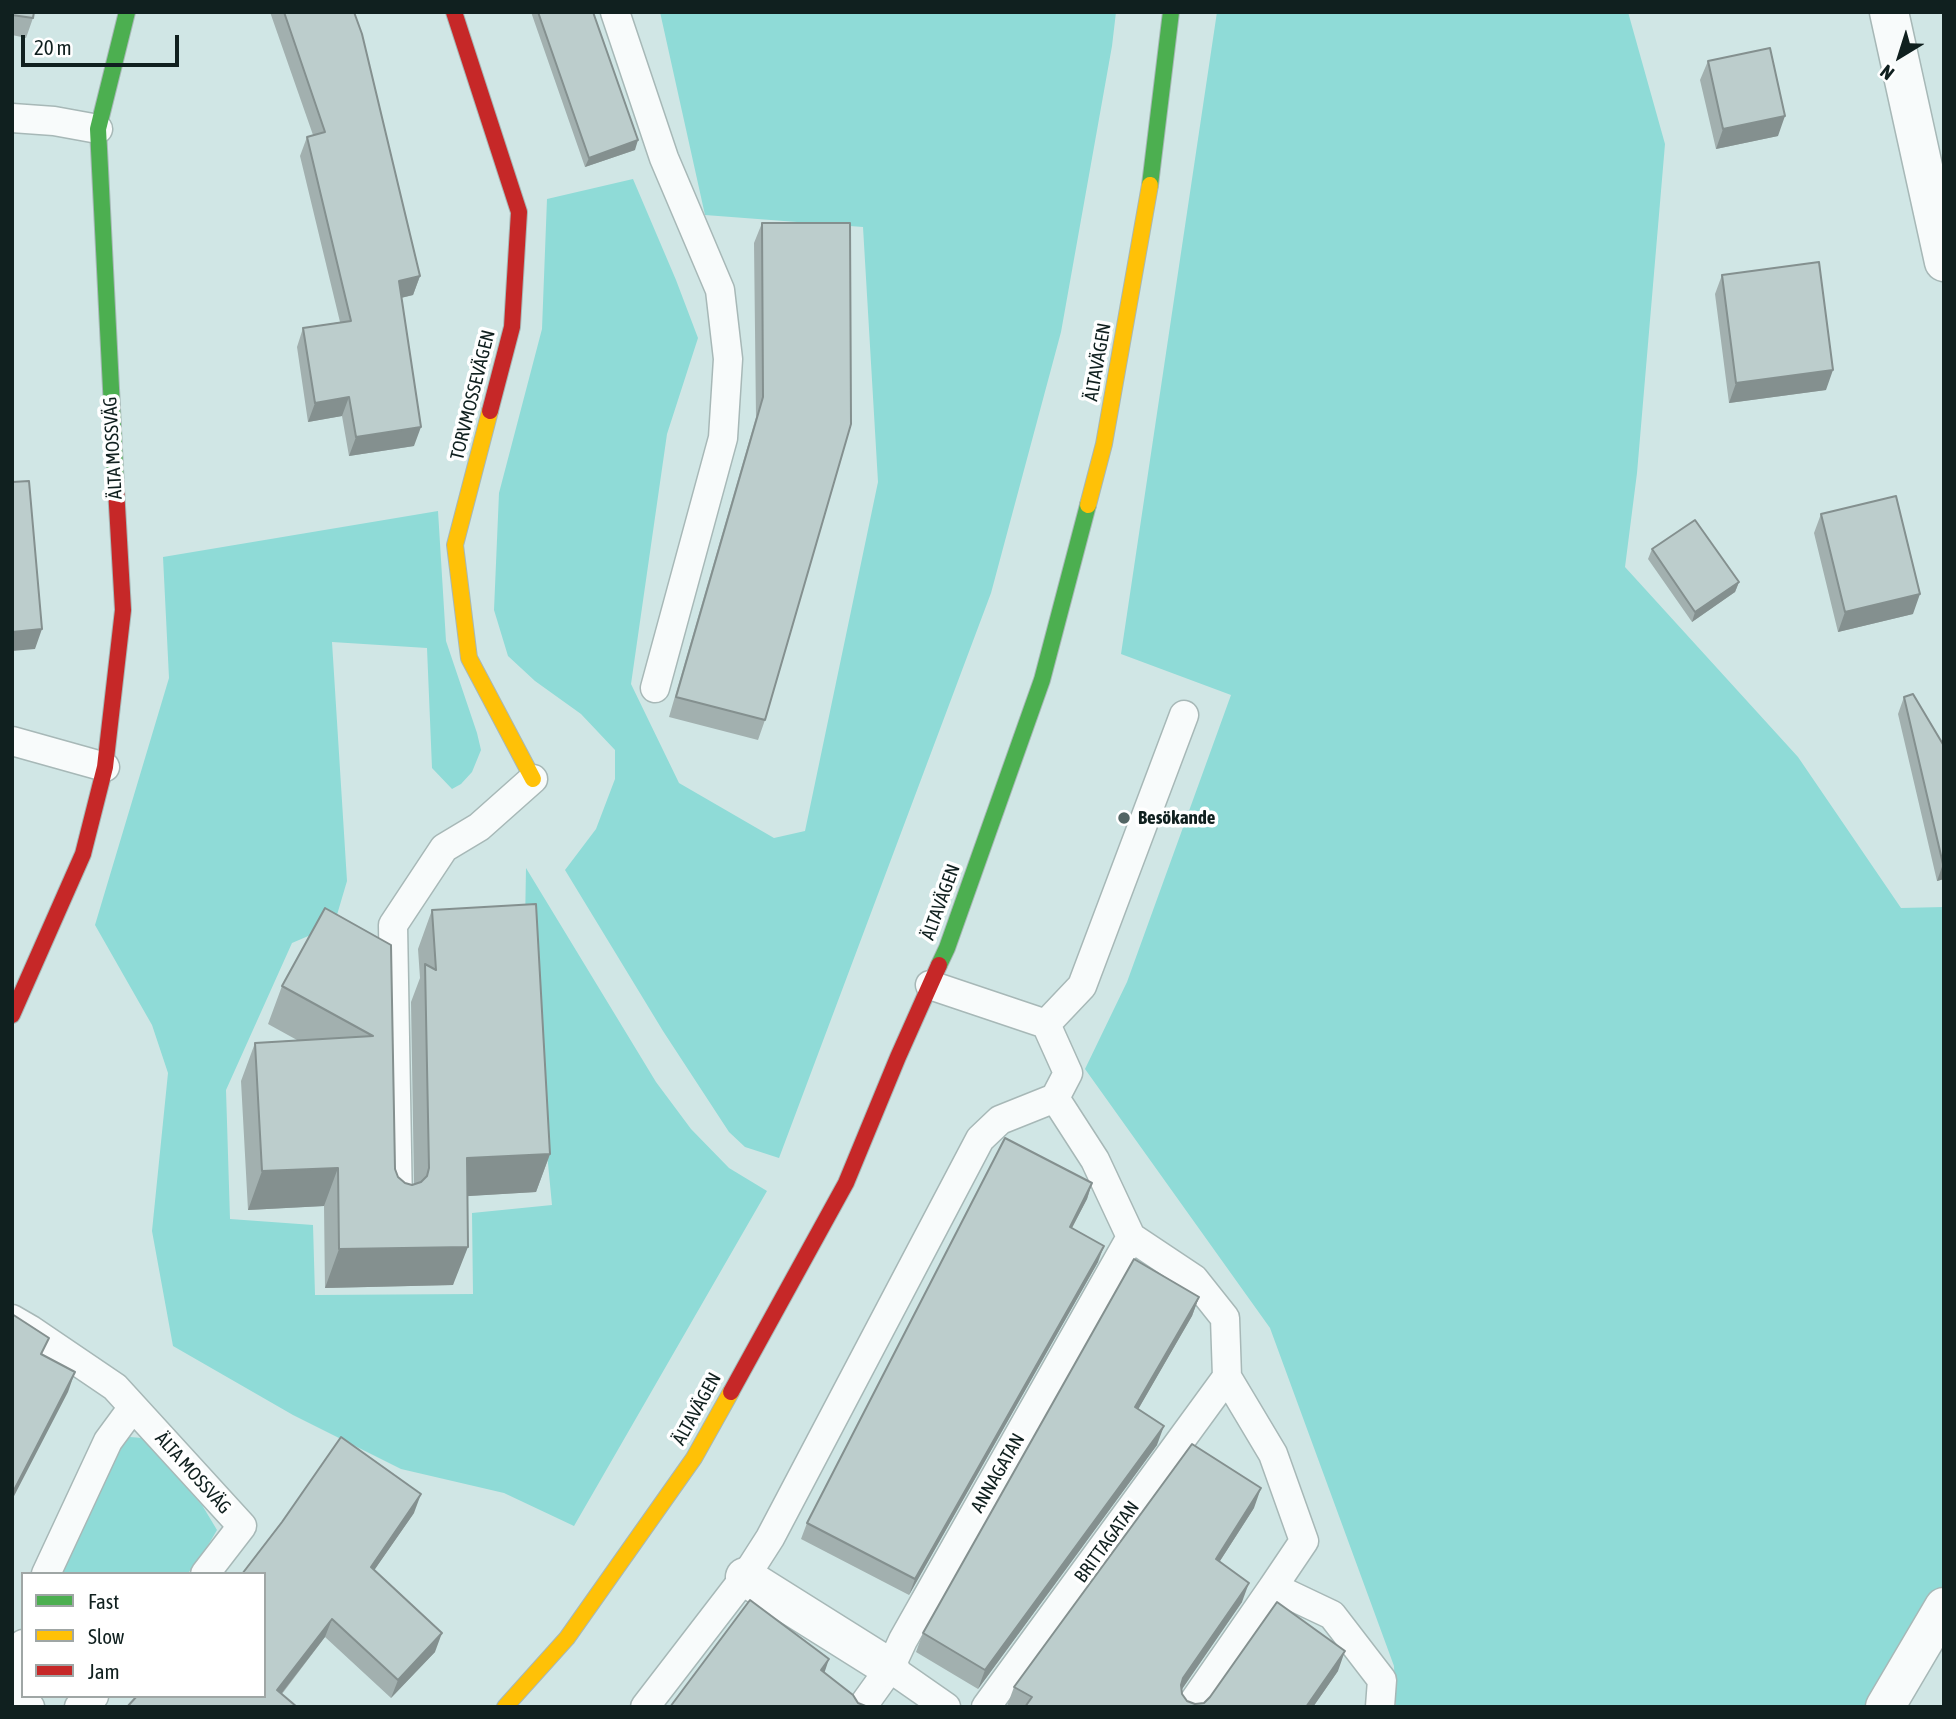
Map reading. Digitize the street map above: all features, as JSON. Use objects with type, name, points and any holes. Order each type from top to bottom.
[{"type":"street","name":"ÄLTA MOSSVÄG","points":[[12,1016],[83,854],[105,767],[123,610],[97,129],[127,12]]},
{"type":"street","name":"TORVMOSSEVÄGEN","points":[[454,12],[519,212],[512,327],[455,545],[469,658],[533,779]]},
{"type":"street","name":"ÄLTAVÄGEN","points":[[505,1707],[567,1638],[694,1458],[846,1183],[947,948],[1042,680],[1104,444],[1147,207],[1171,12]]},
{"type":"street","points":[[1889,12],[1944,262]]},
{"type":"street","points":[[745,1577],[890,1668]]},
{"type":"street","points":[[1885,1707],[1944,1607]]},
{"type":"lane","points":[[615,12],[664,158],[720,289],[728,359],[723,438],[655,688]]},
{"type":"lane","points":[[12,118],[54,121],[97,129]]},
{"type":"lane","points":[[1046,1024],[1082,986],[1184,715]]},
{"type":"lane","points":[[12,741],[105,767]]},
{"type":"lane","points":[[398,1207],[393,925],[444,848],[479,827],[533,779]]},
{"type":"lane","points":[[645,1707],[745,1577],[769,1538],[980,1139],[1000,1120],[1055,1098],[1068,1073],[1046,1024],[930,985]]},
{"type":"lane","points":[[1055,1098],[1095,1160],[1131,1237],[1194,1279],[1225,1318],[1227,1377],[1273,1454],[1304,1541],[1190,1707]]},
{"type":"lane","name":"ANNAGATAN","points":[[862,1707],[890,1668],[1131,1237]]},
{"type":"lane","name":"ÄLTA MOSSVÄG","points":[[12,1319],[115,1387],[242,1526],[207,1572]]},
{"type":"lane","name":"BRITTAGATAN","points":[[986,1707],[1227,1377]]},
{"type":"lane","points":[[47,1572],[108,1441],[133,1407]]},
{"type":"lane","points":[[1273,1587],[1332,1615],[1382,1680],[1380,1707]]},
{"type":"lane","points":[[21,1652],[14,1679],[21,1696]]},
{"type":"lane","points":[[890,1668],[946,1707]]},
{"type":"shaded area","points":[[660,12],[1116,12],[1061,332],[991,593],[779,1158],[745,1147],[729,1132],[663,1031],[565,870],[596,829],[615,779],[615,750],[581,714],[535,681],[508,656],[494,610],[499,493],[542,329],[547,199],[633,179],[698,338],[667,434],[631,684],[679,783],[774,838],[805,831],[878,482],[863,227],[705,215]]},
{"type":"shaded area","points":[[1217,12],[1628,12],[1665,144],[1637,473],[1625,567],[1798,757],[1901,908],[1944,907],[1944,1597],[1878,1707],[1396,1707],[1394,1666],[1270,1328],[1085,1069],[1127,982],[1231,695],[1121,654]]},
{"type":"shaded area","points":[[438,511],[446,641],[481,750],[472,772],[452,789],[432,768],[427,648],[332,642],[347,881],[334,925],[292,943],[226,1090],[230,1219],[313,1225],[315,1295],[473,1294],[472,1213],[552,1205],[525,925],[526,868],[656,1082],[691,1129],[729,1168],[767,1191],[574,1526],[504,1493],[401,1469],[293,1415],[173,1346],[152,1231],[168,1073],[152,1025],[95,925],[169,678],[163,557]]},
{"type":"shaded area","points":[[130,1437],[142,1438],[202,1505],[217,1530],[189,1572],[63,1572],[118,1444]]},
{"type":"building","points":[[12,12],[34,12],[33,18],[12,15]]},
{"type":"building","points":[[284,12],[354,12],[362,34],[420,276],[399,281],[421,427],[356,437],[349,397],[315,403],[303,328],[351,321],[307,137],[325,132]]},
{"type":"building","points":[[538,12],[593,12],[638,140],[589,158]]},
{"type":"building","points":[[1770,48],[1785,116],[1723,129],[1708,61]]},
{"type":"building","points":[[762,223],[850,223],[851,424],[765,720],[676,697],[763,397]]},
{"type":"building","points":[[1819,262],[1833,370],[1736,383],[1722,275]]},
{"type":"building","points":[[29,481],[42,629],[12,632],[12,482]]},
{"type":"building","points":[[1896,496],[1920,594],[1845,612],[1821,514]]},
{"type":"building","points":[[1695,520],[1739,582],[1695,612],[1652,549]]},
{"type":"building","points":[[1913,694],[1944,746],[1944,864],[1904,697]]},
{"type":"building","points":[[536,904],[550,1154],[467,1158],[468,1247],[339,1249],[338,1168],[262,1171],[255,1043],[373,1036],[282,986],[325,908],[391,945],[395,1169],[398,1177],[412,1185],[427,1176],[429,1168],[425,964],[436,970],[432,910]]},
{"type":"building","points":[[1005,1138],[1092,1183],[1070,1227],[1104,1246],[915,1579],[807,1523]]},
{"type":"building","points":[[1134,1259],[1199,1297],[1135,1407],[1164,1426],[985,1670],[923,1633]]},
{"type":"building","points":[[12,1314],[49,1338],[41,1354],[75,1372],[12,1494]]},
{"type":"building","points":[[341,1437],[421,1494],[371,1567],[442,1633],[398,1680],[332,1619],[277,1690],[297,1707],[127,1707],[135,1698],[266,1698],[266,1572],[244,1572]]},
{"type":"building","points":[[1192,1444],[1261,1488],[1216,1559],[1249,1583],[1183,1678],[1182,1694],[1187,1701],[1204,1703],[1210,1697],[1277,1602],[1345,1651],[1306,1707],[1025,1707],[1032,1697],[1014,1687]]},
{"type":"building","points":[[750,1600],[829,1659],[821,1670],[853,1695],[858,1703],[868,1707],[670,1707]]},
{"type":"traffic: fast","points":[[116,488],[98,129],[127,12]]},
{"type":"traffic: fast","points":[[1150,185],[1171,12]]},
{"type":"traffic: fast","points":[[939,965],[1042,680],[1088,505]]},
{"type":"traffic: slow","points":[[1088,505],[1104,444],[1150,185]]},
{"type":"traffic: slow","points":[[490,411],[455,545],[469,658],[533,779]]},
{"type":"traffic: slow","points":[[505,1707],[567,1638],[694,1458],[731,1392]]},
{"type":"traffic: jam","points":[[454,12],[519,212],[512,327],[490,411]]},
{"type":"traffic: jam","points":[[12,1015],[83,854],[105,767],[123,610],[116,488]]},
{"type":"traffic: jam","points":[[731,1392],[846,1183],[939,965]]},
{"type":"place","name":"Besökande","points":[[1124,818]]}]
